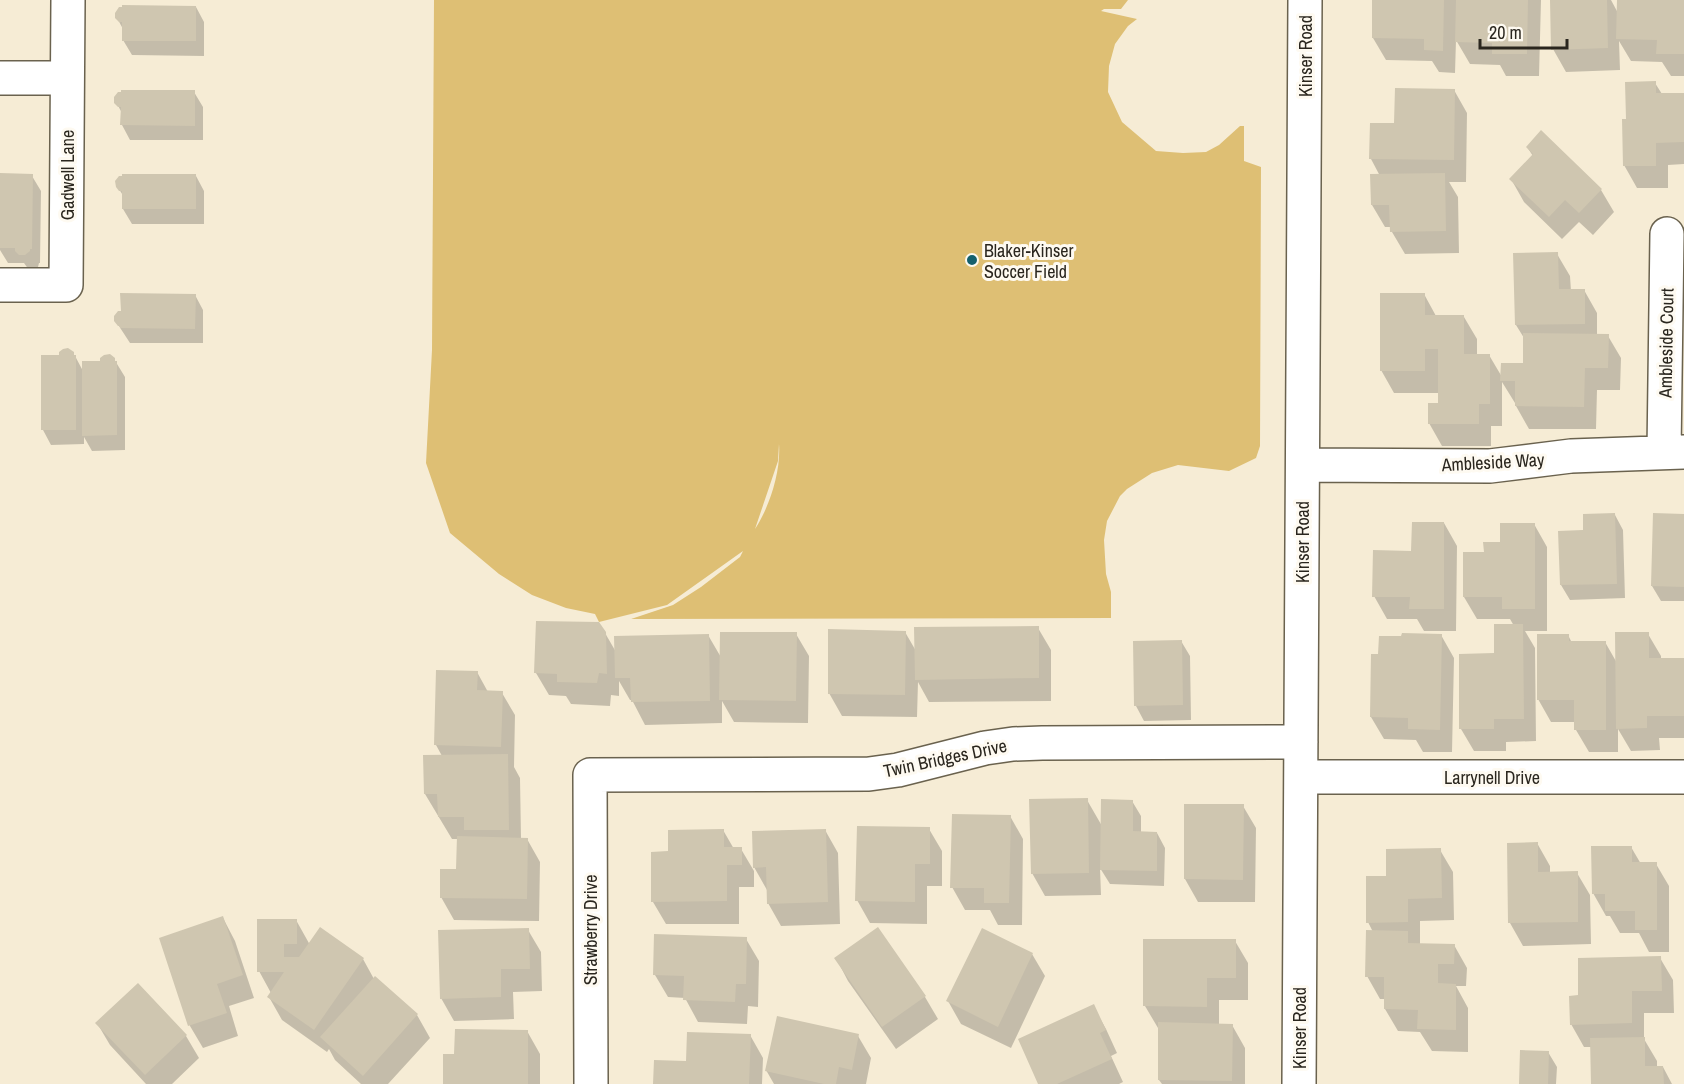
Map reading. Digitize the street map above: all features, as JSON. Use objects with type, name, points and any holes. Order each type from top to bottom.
[{"type":"street","name":"Gadwell Lane","points":[[0,285],[66,285],[68,0]]},
{"type":"street","name":"Kinser Road","points":[[1299,1084],[1305,0]]},
{"type":"street","points":[[0,78],[67,78]]},
{"type":"street","name":"Ambleside Court","points":[[1667,234],[1674,452]]},
{"type":"street","name":"Ambleside Way","points":[[1303,465],[1490,466],[1571,456],[1674,452]]},
{"type":"street","name":"Twin Bridges Drive","points":[[590,776],[869,774],[898,770],[985,748],[1033,743],[1301,742]]},
{"type":"street","name":"Strawberry Drive","points":[[590,776],[591,1084]]},
{"type":"street","name":"Larrynell Drive","points":[[1301,777],[1684,777]]},
{"type":"shaded area","points":[[434,0],[1128,0],[1121,9],[1101,11],[1137,19],[1128,26],[1115,44],[1109,66],[1108,92],[1122,122],[1156,151],[1183,153],[1206,152],[1219,145],[1240,126],[1244,126],[1244,161],[1261,167],[1260,446],[1256,458],[1229,471],[1178,465],[1152,473],[1120,496],[1107,521],[1104,540],[1106,574],[1111,592],[1111,618],[631,619],[673,605],[740,557],[743,551],[667,605],[599,622],[595,614],[566,608],[532,595],[499,574],[450,533],[426,463],[432,350]],"holes":[[[779,444],[778,465],[773,488],[755,529],[778,461]]]},
{"type":"building","points":[[1372,0],[1444,0],[1443,51],[1424,50],[1424,39],[1372,38]]},
{"type":"building","points":[[1456,0],[1528,0],[1527,54],[1492,54],[1492,43],[1455,42]]},
{"type":"building","points":[[1550,0],[1607,0],[1608,48],[1551,50]]},
{"type":"building","points":[[1617,0],[1684,0],[1684,54],[1656,54],[1657,40],[1616,39]]},
{"type":"building","points":[[122,5],[196,6],[196,41],[122,41],[122,22],[115,18],[115,13]]},
{"type":"building","points":[[1656,81],[1656,93],[1684,93],[1684,142],[1656,143],[1656,166],[1623,166],[1622,119],[1626,119],[1625,82]]},
{"type":"building","points":[[1395,88],[1455,89],[1454,160],[1369,159],[1370,123],[1394,123]]},
{"type":"building","points":[[121,90],[195,90],[195,126],[120,125],[121,107],[114,103],[114,97]]},
{"type":"building","points":[[1541,130],[1602,189],[1579,213],[1565,200],[1549,217],[1509,179],[1533,154],[1526,147]]},
{"type":"building","points":[[0,173],[33,174],[32,249],[25,255],[19,255],[15,248],[0,248]]},
{"type":"building","points":[[1445,173],[1446,231],[1390,232],[1389,205],[1371,205],[1370,174]]},
{"type":"building","points":[[122,174],[196,174],[196,209],[122,209],[122,191],[116,187],[115,181]]},
{"type":"building","points":[[1558,252],[1559,289],[1585,289],[1585,324],[1515,325],[1513,253]]},
{"type":"building","points":[[120,293],[196,294],[195,329],[120,328],[114,321],[114,316],[121,311]]},
{"type":"building","points":[[1380,293],[1425,293],[1425,315],[1464,315],[1464,354],[1490,354],[1490,404],[1479,404],[1479,424],[1428,424],[1428,403],[1438,403],[1438,349],[1425,349],[1425,371],[1380,371]]},
{"type":"building","points":[[1523,333],[1609,334],[1608,368],[1585,368],[1584,407],[1515,406],[1515,381],[1500,381],[1501,363],[1523,363]]},
{"type":"building","points":[[68,348],[76,355],[76,430],[41,430],[41,355],[59,355],[59,352]]},
{"type":"building","points":[[110,354],[117,361],[117,435],[82,436],[82,361],[100,361],[104,355]]},
{"type":"building","points":[[1615,513],[1617,584],[1560,585],[1558,531],[1583,530],[1583,514]]},
{"type":"building","points":[[1653,513],[1684,514],[1684,587],[1651,586]]},
{"type":"building","points":[[1412,522],[1444,522],[1444,609],[1409,609],[1410,597],[1372,597],[1373,550],[1411,551]]},
{"type":"building","points":[[1500,523],[1535,523],[1535,609],[1502,609],[1502,597],[1463,597],[1463,552],[1484,552],[1483,542],[1500,542]]},
{"type":"building","points":[[536,621],[599,622],[606,632],[607,674],[599,673],[597,683],[557,682],[557,674],[534,673]]},
{"type":"building","points":[[1494,624],[1523,624],[1524,719],[1494,719],[1494,729],[1459,729],[1459,654],[1494,653]]},
{"type":"building","points":[[1039,626],[1039,678],[915,680],[914,627]]},
{"type":"building","points":[[828,629],[906,631],[905,695],[828,694]]},
{"type":"building","points":[[720,632],[797,632],[796,701],[719,700]]},
{"type":"building","points":[[1615,632],[1649,632],[1649,658],[1684,658],[1684,716],[1647,716],[1647,728],[1616,729]]},
{"type":"building","points":[[1402,633],[1442,634],[1440,730],[1408,729],[1408,718],[1370,717],[1371,654],[1378,654],[1379,636],[1401,636]]},
{"type":"building","points":[[709,634],[710,701],[631,702],[630,678],[615,678],[614,636]]},
{"type":"building","points":[[1537,634],[1569,634],[1569,641],[1606,641],[1606,730],[1574,730],[1574,700],[1537,700]]},
{"type":"building","points":[[1182,640],[1183,705],[1134,706],[1133,641]]},
{"type":"building","points":[[436,670],[478,671],[477,690],[503,691],[501,747],[434,745]]},
{"type":"building","points":[[508,754],[509,830],[464,830],[464,817],[438,817],[437,794],[424,794],[423,755]]},
{"type":"building","points":[[1088,798],[1089,873],[1031,874],[1029,799]]},
{"type":"building","points":[[1101,799],[1133,800],[1133,831],[1157,832],[1157,871],[1100,870]]},
{"type":"building","points":[[1184,804],[1244,804],[1243,880],[1184,879]]},
{"type":"building","points":[[952,814],[1011,815],[1009,903],[984,903],[984,888],[950,888]]},
{"type":"building","points":[[857,826],[930,827],[930,864],[915,864],[915,902],[855,901]]},
{"type":"building","points":[[724,829],[724,847],[742,847],[742,865],[727,865],[727,901],[651,902],[651,852],[668,851],[668,830]]},
{"type":"building","points":[[826,829],[828,902],[767,904],[766,867],[753,868],[752,831]]},
{"type":"building","points":[[457,836],[528,838],[527,899],[440,898],[440,869],[456,869]]},
{"type":"building","points":[[1538,842],[1538,872],[1578,871],[1578,922],[1508,923],[1507,843]]},
{"type":"building","points":[[1591,846],[1632,846],[1632,862],[1657,862],[1657,930],[1635,930],[1635,911],[1605,911],[1605,894],[1592,894]]},
{"type":"building","points":[[1441,848],[1442,898],[1408,899],[1408,922],[1366,923],[1366,876],[1386,876],[1386,849]]},
{"type":"building","points":[[223,916],[243,975],[217,984],[227,1013],[188,1026],[159,938]]},
{"type":"building","points":[[257,919],[297,919],[297,944],[284,944],[284,957],[299,957],[320,927],[364,958],[314,1030],[267,997],[284,972],[257,972]]},
{"type":"building","points":[[878,927],[926,996],[882,1027],[834,958]]},
{"type":"building","points":[[529,928],[530,969],[501,969],[501,997],[440,999],[438,930]]},
{"type":"building","points":[[982,928],[1033,953],[998,1027],[946,1001]]},
{"type":"building","points":[[1366,930],[1408,931],[1408,943],[1455,944],[1454,964],[1438,964],[1438,983],[1456,984],[1456,1030],[1417,1029],[1418,1010],[1384,1009],[1384,977],[1365,977]]},
{"type":"building","points":[[654,934],[747,937],[746,984],[736,984],[735,1002],[683,1000],[684,976],[653,975]]},
{"type":"building","points":[[1143,939],[1236,939],[1236,978],[1207,978],[1207,1007],[1143,1006]]},
{"type":"building","points":[[1661,956],[1662,991],[1632,991],[1632,1023],[1570,1025],[1569,996],[1578,995],[1578,958]]},
{"type":"building","points":[[375,976],[418,1014],[363,1076],[320,1037]]},
{"type":"building","points":[[138,983],[187,1035],[145,1075],[95,1023]]},
{"type":"building","points":[[1094,1004],[1106,1030],[1100,1033],[1112,1059],[1057,1084],[1038,1084],[1018,1039]]},
{"type":"building","points":[[777,1016],[859,1034],[852,1070],[839,1067],[836,1084],[824,1084],[765,1071]]},
{"type":"building","points":[[1158,1022],[1233,1024],[1232,1081],[1158,1080]]},
{"type":"building","points":[[455,1029],[528,1030],[528,1084],[443,1084],[443,1054],[454,1054]]},
{"type":"building","points":[[687,1032],[751,1034],[749,1084],[653,1084],[654,1060],[686,1061]]},
{"type":"building","points":[[1645,1037],[1645,1066],[1663,1066],[1664,1084],[1591,1084],[1590,1038]]},
{"type":"building","points":[[1520,1050],[1549,1051],[1548,1084],[1519,1084]]},
{"type":"place","name":"Blaker-Kinser Soccer Field","points":[[972,260]]}]
